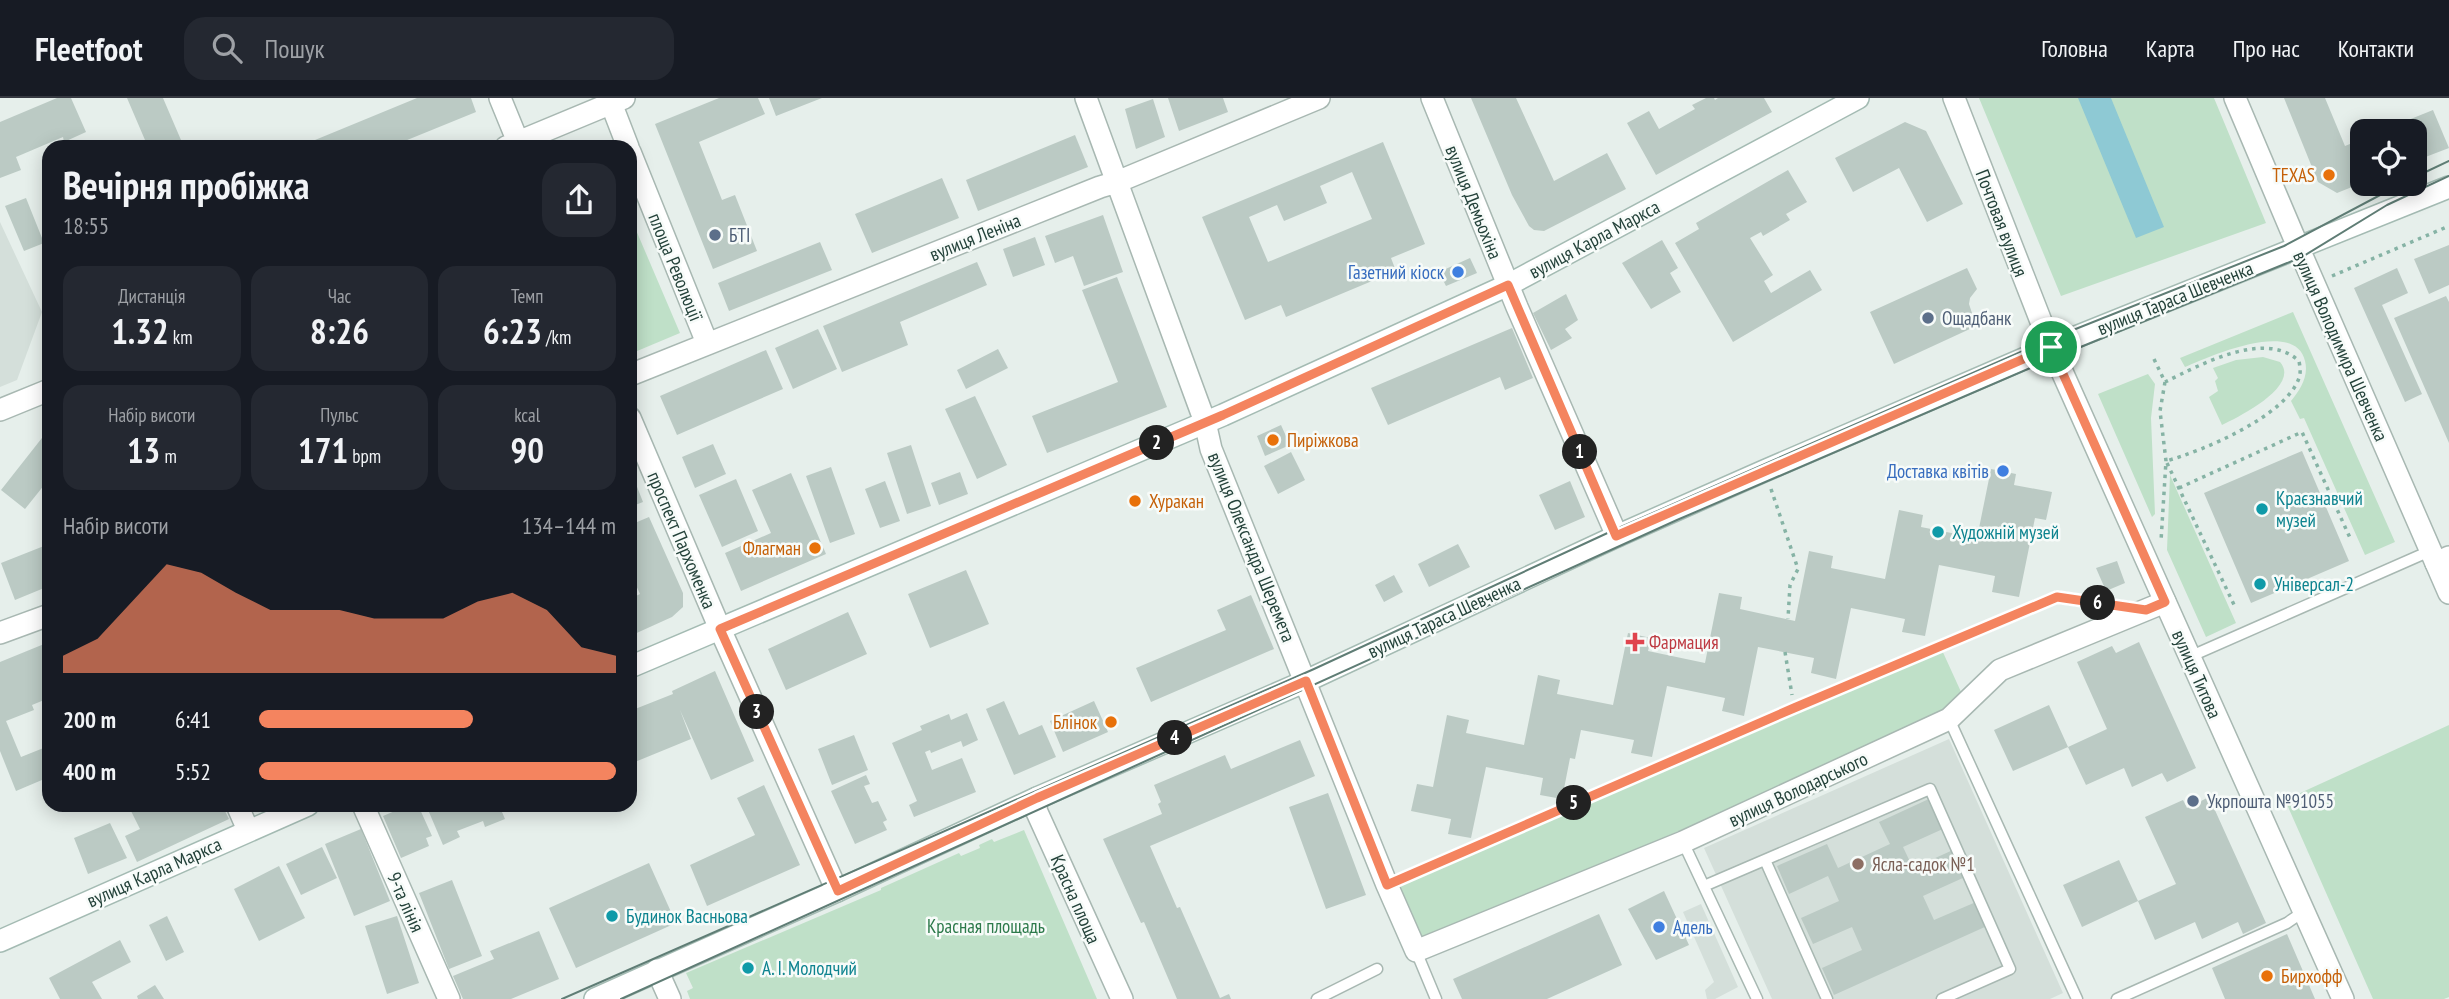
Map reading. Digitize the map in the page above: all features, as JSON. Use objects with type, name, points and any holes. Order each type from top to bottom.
[{"type":"street","points":[[500,98],[511,140]]},
{"type":"street","name":"вулиця Олександра Шеремета","points":[[1086,98],[1205,422],[1211,449],[1416,951]]},
{"type":"street","name":"вулиця Леніна","points":[[637,372],[1117,182],[1319,98]]},
{"type":"street","name":"вулиця Демьохіна","points":[[1432,98],[1508,285],[1616,536]]},
{"type":"street","name":"вулиця Карла Маркса","points":[[637,664],[1205,422],[1508,285],[1858,98]]},
{"type":"street","name":"Почтовая вулиця","points":[[1954,98],[2051,347]]},
{"type":"street","name":"вулиця Володимира Шевченка","points":[[2235,98],[2299,249],[2438,557],[2449,593]]},
{"type":"street","points":[[522,140],[617,101]]},
{"type":"street","name":"площа Революції","points":[[617,101],[627,140]]},
{"type":"street","name":"площа Революції","points":[[637,169],[707,343]]},
{"type":"street","name":"вулиця Тараса Шевченка","points":[[595,999],[838,891],[1037,798],[1306,681],[1616,536],[1764,471],[2051,347],[2449,187]]},
{"type":"street","name":"вулиця Титова","points":[[2051,347],[2155,606],[2189,657],[2343,999]]},
{"type":"street","points":[[0,411],[42,393]]},
{"type":"street","name":"проспект Пархоменка","points":[[637,434],[720,629],[838,891]]},
{"type":"street","name":"вулиця Володарського","points":[[1416,951],[1683,842],[1949,719],[2000,670],[2155,606]]},
{"type":"street","points":[[0,633],[42,618]]},
{"type":"street","name":"Красна площа","points":[[1037,798],[1036,810],[1122,999]]},
{"type":"street","points":[[240,812],[248,830]]},
{"type":"street","name":"вулиця Карла Маркса","points":[[0,941],[291,812]]},
{"type":"street","name":"9-та лінія","points":[[366,812],[449,999]]},
{"type":"street","points":[[657,970],[670,999]]},
{"type":"lane","points":[[2189,657],[2438,557]]},
{"type":"lane","points":[[1387,885],[2057,597],[2155,606]]},
{"type":"lane","points":[[1949,719],[2077,999]]},
{"type":"lane","points":[[1704,886],[1930,789],[2010,969],[1942,999]]},
{"type":"lane","points":[[1683,842],[1757,999]]},
{"type":"lane","points":[[1765,860],[1827,999]]},
{"type":"lane","points":[[2116,999],[2287,923],[2303,912]]},
{"type":"lane","points":[[1416,951],[1436,999]]},
{"type":"lane","points":[[1317,999],[1377,969]]},
{"type":"path","points":[[2324,279],[2449,226]]},
{"type":"path","points":[[2165,382],[2227,354],[2248,349],[2272,349],[2290,353],[2299,362],[2300,374],[2295,386],[2284,400],[2263,418],[2185,456],[2166,461]]},
{"type":"path","points":[[2154,359],[2165,382],[2160,411],[2166,461],[2161,550]]},
{"type":"path","points":[[2179,488],[2302,432],[2351,540]]},
{"type":"path","points":[[2166,461],[2236,609]]},
{"type":"path","points":[[1764,471],[1798,569],[1790,586],[1788,619]]},
{"type":"path","points":[[1785,652],[1794,708]]},
{"type":"shaded area","points":[[0,222],[42,312],[17,380],[0,387]]},
{"type":"shaded area","name":"Ясла-садок №1","points":[[1949,739],[2063,993],[2050,999],[1772,999],[1704,848]]},
{"type":"shaded area","points":[[1701,904],[1738,987],[1715,999],[1707,999],[1705,990],[1714,982],[1683,912]]},
{"type":"green space","points":[[1979,98],[2214,98],[2266,223],[2061,296]]},
{"type":"green space","points":[[637,232],[680,333],[637,351]]},
{"type":"green space","points":[[2293,312],[2395,542],[2365,555],[2304,418],[2300,419],[2291,401],[2306,372],[2305,361],[2298,349],[2285,342],[2269,341],[2230,349],[2185,367],[2180,358]]},
{"type":"green space","points":[[2263,357],[2280,362],[2284,371],[2282,381],[2265,400],[2222,425],[2209,397],[2218,391],[2215,381],[2218,378],[2213,368],[2236,360]]},
{"type":"green space","points":[[2148,374],[2155,384],[2151,418],[2155,514],[2152,517],[2098,394]]},
{"type":"green space","points":[[2170,475],[2236,623],[2206,637],[2167,550]]},
{"type":"green space","points":[[1941,648],[1967,705],[1418,945],[1396,888]]},
{"type":"green space","points":[[2449,725],[2449,997],[2373,999],[2285,800]]},
{"type":"green space","name":"Красная площадь","points":[[1024,830],[1097,999],[690,999],[687,991],[693,988],[686,973],[881,890],[959,853],[961,856],[980,848],[979,845],[992,839],[994,842]]},
{"type":"water","points":[[2078,98],[2111,98],[2164,227],[2136,238]]},
{"type":"building","points":[[57,98],[71,98],[86,132],[68,140],[64,140],[63,137],[42,140],[42,146],[16,157],[21,170],[0,178],[0,122]]},
{"type":"building","points":[[127,98],[163,98],[181,140],[145,140]]},
{"type":"building","points":[[417,98],[471,98],[476,112],[407,140],[315,140]]},
{"type":"building","points":[[719,98],[758,98],[765,114],[699,142],[722,200],[735,195],[757,251],[713,269],[655,124]]},
{"type":"building","points":[[769,98],[822,98],[776,116]]},
{"type":"building","points":[[1168,98],[1223,98],[1228,112],[1179,131]]},
{"type":"building","points":[[1471,98],[1516,98],[1554,181],[1607,153],[1626,189],[1544,231],[1534,230],[1529,226],[1512,195]]},
{"type":"building","points":[[1706,98],[1764,98],[1772,112],[1656,175],[1627,123],[1649,111],[1659,129],[1695,109],[1692,105]]},
{"type":"building","points":[[2284,98],[2325,98],[2345,146],[2350,144],[2350,188],[2337,193],[2318,182]]},
{"type":"building","points":[[1153,99],[1165,137],[1136,149],[1125,109]]},
{"type":"building","points":[[2433,110],[2449,148],[2427,156],[2427,119],[2411,119]]},
{"type":"building","points":[[1905,122],[1926,131],[1963,204],[1927,222],[1899,168],[1853,192],[1835,158]]},
{"type":"building","points":[[1075,135],[1088,167],[978,211],[966,180]]},
{"type":"building","points":[[1383,142],[1425,244],[1391,258],[1396,271],[1286,317],[1281,305],[1245,320],[1202,217]],"holes":[[[1352,172],[1372,219],[1268,262],[1249,217],[1277,205],[1284,221],[1327,203],[1320,186]]]},
{"type":"building","points":[[1788,170],[1807,202],[1786,214],[1790,220],[1763,236],[1761,232],[1750,238],[1773,275],[1764,281],[1771,293],[1810,270],[1822,290],[1733,342],[1675,243],[1699,229],[1696,223]]},
{"type":"building","points":[[942,178],[959,218],[872,253],[855,214]]},
{"type":"building","points":[[26,198],[42,244],[24,251],[5,206]]},
{"type":"building","points":[[1103,215],[1123,272],[1084,286],[1073,256],[1055,263],[1045,236]]},
{"type":"building","points":[[1035,237],[1045,265],[1013,277],[1003,249]]},
{"type":"building","points":[[1662,240],[1678,268],[1670,273],[1681,292],[1651,309],[1622,263]]},
{"type":"building","points":[[820,242],[832,270],[729,311],[718,283]]},
{"type":"building","points":[[2449,245],[2449,285],[2429,294],[2414,259]]},
{"type":"building","name":"Газетний кіоск","points":[[1470,258],[1477,273],[1446,286],[1439,272]]},
{"type":"building","points":[[977,262],[987,285],[900,322],[908,345],[842,372],[823,326]]},
{"type":"building","points":[[1967,268],[1977,289],[1969,304],[1973,316],[1968,318],[1972,328],[1894,364],[1870,312]]},
{"type":"building","points":[[2397,268],[2408,293],[2382,305],[2422,394],[2405,402],[2354,288]]},
{"type":"building","points":[[1117,277],[1167,407],[1047,453],[1032,416],[1118,382],[1082,290]]},
{"type":"building","points":[[1566,294],[1578,320],[1565,329],[1572,338],[1551,350],[1533,313]]},
{"type":"building","points":[[2446,296],[2449,302],[2449,443],[2394,318]]},
{"type":"building","points":[[1512,328],[1533,378],[1505,390],[1500,377],[1388,425],[1371,388]]},
{"type":"building","points":[[818,329],[837,369],[793,389],[775,348]]},
{"type":"building","points":[[998,349],[1008,368],[966,389],[957,370]]},
{"type":"building","points":[[766,350],[783,389],[677,435],[660,396]]},
{"type":"building","points":[[975,396],[1007,465],[977,479],[945,409]]},
{"type":"building","name":"Пиріжкова","points":[[1281,425],[1290,445],[1265,456],[1257,436]]},
{"type":"building","points":[[42,438],[42,488],[25,509],[1,490]]},
{"type":"building","points":[[713,444],[726,474],[695,488],[682,457]]},
{"type":"building","points":[[911,445],[931,506],[907,514],[887,453]]},
{"type":"building","points":[[2302,451],[2349,561],[2251,603],[2204,493]]},
{"type":"building","points":[[1291,452],[1305,480],[1278,494],[1264,466]]},
{"type":"building","points":[[831,467],[855,534],[830,543],[806,476]]},
{"type":"building","points":[[1991,469],[2016,474],[2014,485],[2052,492],[2046,520],[2035,518],[2019,597],[1992,592],[1995,576],[1939,565],[1925,636],[1902,632],[1905,619],[1851,608],[1836,679],[1811,673],[1814,658],[1758,647],[1744,716],[1722,711],[1725,698],[1667,686],[1652,757],[1631,753],[1634,740],[1581,730],[1575,759],[1570,758],[1562,799],[1540,795],[1543,778],[1486,767],[1471,838],[1448,834],[1451,819],[1411,811],[1417,784],[1433,787],[1447,715],[1469,720],[1466,733],[1524,745],[1538,675],[1560,680],[1557,694],[1613,705],[1628,633],[1651,638],[1648,651],[1705,663],[1719,593],[1742,597],[1740,609],[1795,621],[1809,551],[1833,556],[1831,568],[1885,579],[1899,510],[1923,515],[1921,527],[1977,538]]},
{"type":"building","points":[[960,472],[968,494],[939,505],[931,483]]},
{"type":"building","points":[[791,473],[826,554],[741,591],[725,553],[771,533],[752,490]]},
{"type":"building","points":[[736,479],[758,531],[722,547],[699,495]]},
{"type":"building","points":[[885,481],[900,521],[880,528],[865,489]]},
{"type":"building","points":[[1570,481],[1585,517],[1555,530],[1539,495]]},
{"type":"building","points":[[637,487],[643,502],[637,504]]},
{"type":"building","points":[[649,517],[683,593],[683,607],[672,617],[637,633],[637,596],[640,594],[637,587],[637,522]]},
{"type":"building","points":[[1458,544],[1470,567],[1429,587],[1418,564]]},
{"type":"building","points":[[42,547],[42,589],[15,600],[1,563]]},
{"type":"building","points":[[2117,561],[2125,583],[2106,591],[2096,568]]},
{"type":"building","points":[[966,570],[989,624],[930,648],[908,594]]},
{"type":"building","points":[[1394,575],[1403,592],[1384,602],[1375,585]]},
{"type":"building","points":[[1251,595],[1274,649],[1151,702],[1136,668],[1226,630],[1217,610]]},
{"type":"building","points":[[848,612],[867,654],[786,690],[768,649]]},
{"type":"building","points":[[2139,642],[2196,768],[2167,782],[2162,773],[2132,787],[2124,768],[2086,785],[2068,747],[2107,729],[2077,662],[2112,646],[2116,653]]},
{"type":"building","points":[[42,645],[42,701],[32,705],[34,710],[6,721],[21,757],[42,749],[42,780],[16,791],[0,751],[0,662]]},
{"type":"building","points":[[715,671],[754,761],[711,780],[680,710],[691,739],[637,761],[637,708],[673,694],[672,691]]},
{"type":"building","points":[[1004,701],[1019,735],[1042,725],[1056,757],[1014,775],[986,709]]},
{"type":"building","points":[[1094,701],[1108,732],[1063,752],[1050,721]]},
{"type":"building","points":[[2049,705],[2068,747],[2013,771],[1994,730]]},
{"type":"building","points":[[967,713],[978,740],[963,747],[961,741],[931,753],[930,750],[925,752],[932,770],[962,758],[976,792],[914,817],[909,805],[917,801],[892,743],[922,730],[920,726],[949,714],[951,720]]},
{"type":"building","points":[[854,735],[868,770],[832,785],[818,749]]},
{"type":"building","points":[[1300,740],[1315,776],[1150,846],[1220,998],[1229,994],[1231,999],[1177,999],[1144,922],[1141,923],[1103,839],[1162,814],[1158,804],[1161,802],[1154,785],[1225,755],[1231,769]]},
{"type":"building","points":[[866,775],[870,784],[864,786],[872,803],[878,801],[887,820],[883,822],[887,830],[855,844],[831,791]]},
{"type":"building","points":[[764,785],[800,865],[707,906],[690,865],[755,835],[737,798]]},
{"type":"building","points":[[1328,793],[1366,895],[1326,909],[1289,807]]},
{"type":"building","points":[[2209,797],[2266,923],[2243,934],[2238,922],[2202,939],[2195,922],[2155,940],[2138,901],[2176,884],[2145,817],[2183,800],[2187,808]]},
{"type":"building","points":[[1931,798],[1945,828],[1903,847],[1913,868],[1953,850],[1965,877],[1923,896],[1934,920],[1976,902],[1987,926],[1834,995],[1822,968],[1862,950],[1852,927],[1813,944],[1801,918],[1839,901],[1828,876],[1789,894],[1777,866],[1827,844],[1838,868],[1890,844],[1879,822]]},
{"type":"building","points":[[132,812],[226,812],[229,819],[137,862],[125,836],[140,829]]},
{"type":"building","points":[[392,812],[421,812],[432,836],[426,838],[429,846],[401,858],[383,816]]},
{"type":"building","points":[[429,812],[502,812],[505,819],[485,827],[483,821],[457,831],[460,837],[443,845]]},
{"type":"building","points":[[110,823],[127,858],[88,874],[74,838]]},
{"type":"building","points":[[361,829],[390,901],[354,916],[325,844]]},
{"type":"building","points":[[322,847],[337,878],[301,895],[286,864]]},
{"type":"building","points":[[2119,860],[2138,901],[2082,927],[2063,885]]},
{"type":"building","name":"Будинок Васньова","points":[[649,863],[676,923],[576,968],[549,908]]},
{"type":"building","points":[[279,866],[305,918],[259,941],[234,889]]},
{"type":"building","points":[[452,880],[482,956],[449,969],[419,893]]},
{"type":"building","name":"Адель","points":[[1664,891],[1689,945],[1656,960],[1628,909]]},
{"type":"building","points":[[1599,914],[1622,965],[1547,999],[1462,999],[1453,979]]},
{"type":"building","points":[[167,916],[184,952],[166,961],[149,925]]},
{"type":"building","points":[[397,916],[419,983],[387,994],[365,926]]},
{"type":"building","points":[[539,931],[559,979],[511,999],[463,999],[453,976],[494,959],[490,951]]},
{"type":"building","points":[[2287,934],[2315,999],[2225,999],[2212,968]]},
{"type":"building","points":[[120,940],[131,962],[92,982],[102,999],[60,999],[49,978]]},
{"type":"building","points":[[155,985],[164,999],[138,999],[137,996]]},
{"type":"tram line","points":[[2427,171],[2449,161]]},
{"type":"tram line","points":[[621,999],[1677,520],[2056,357],[2302,257],[2387,205],[2449,176]]},
{"type":"tram line","points":[[562,999],[1314,669],[1614,530],[2048,340],[2284,246],[2378,196]]},
{"type":"place","name":"TEXAS","points":[[2329,175]]},
{"type":"place","name":"БТІ","points":[[715,235]]},
{"type":"place","name":"Газетний кіоск","points":[[1458,272]]},
{"type":"place","name":"Ощадбанк","points":[[1928,318]]},
{"type":"place","name":"Пиріжкова","points":[[1273,440]]},
{"type":"place","name":"Доставка квітів","points":[[2003,471]]},
{"type":"place","name":"Хуракан","points":[[1135,501]]},
{"type":"place","name":"Краєзнавчий музей","points":[[2262,509]]},
{"type":"place","name":"Художній музей","points":[[1938,532]]},
{"type":"place","name":"Флагман","points":[[815,548]]},
{"type":"place","name":"Універсал-2","points":[[2260,584]]},
{"type":"place","name":"Фармация","points":[[1635,642]]},
{"type":"place","name":"Блінок","points":[[1111,722]]},
{"type":"place","name":"Укрпошта №91055","points":[[2193,801]]},
{"type":"place","name":"Ясла-садок №1","points":[[1858,864]]},
{"type":"place","name":"Будинок Васньова","points":[[612,916]]},
{"type":"place","name":"Адель","points":[[1659,927]]},
{"type":"place","name":"А. І. Молодчий","points":[[748,968]]},
{"type":"place","name":"Бирхофф","points":[[2267,976]]},
{"type":"route","points":[[1508,285],[1616,536],[2051,347],[2165,602],[2146,610],[2057,597],[1387,885],[1306,681],[1037,798],[838,891],[720,629],[1223,415],[1508,285]]}]
